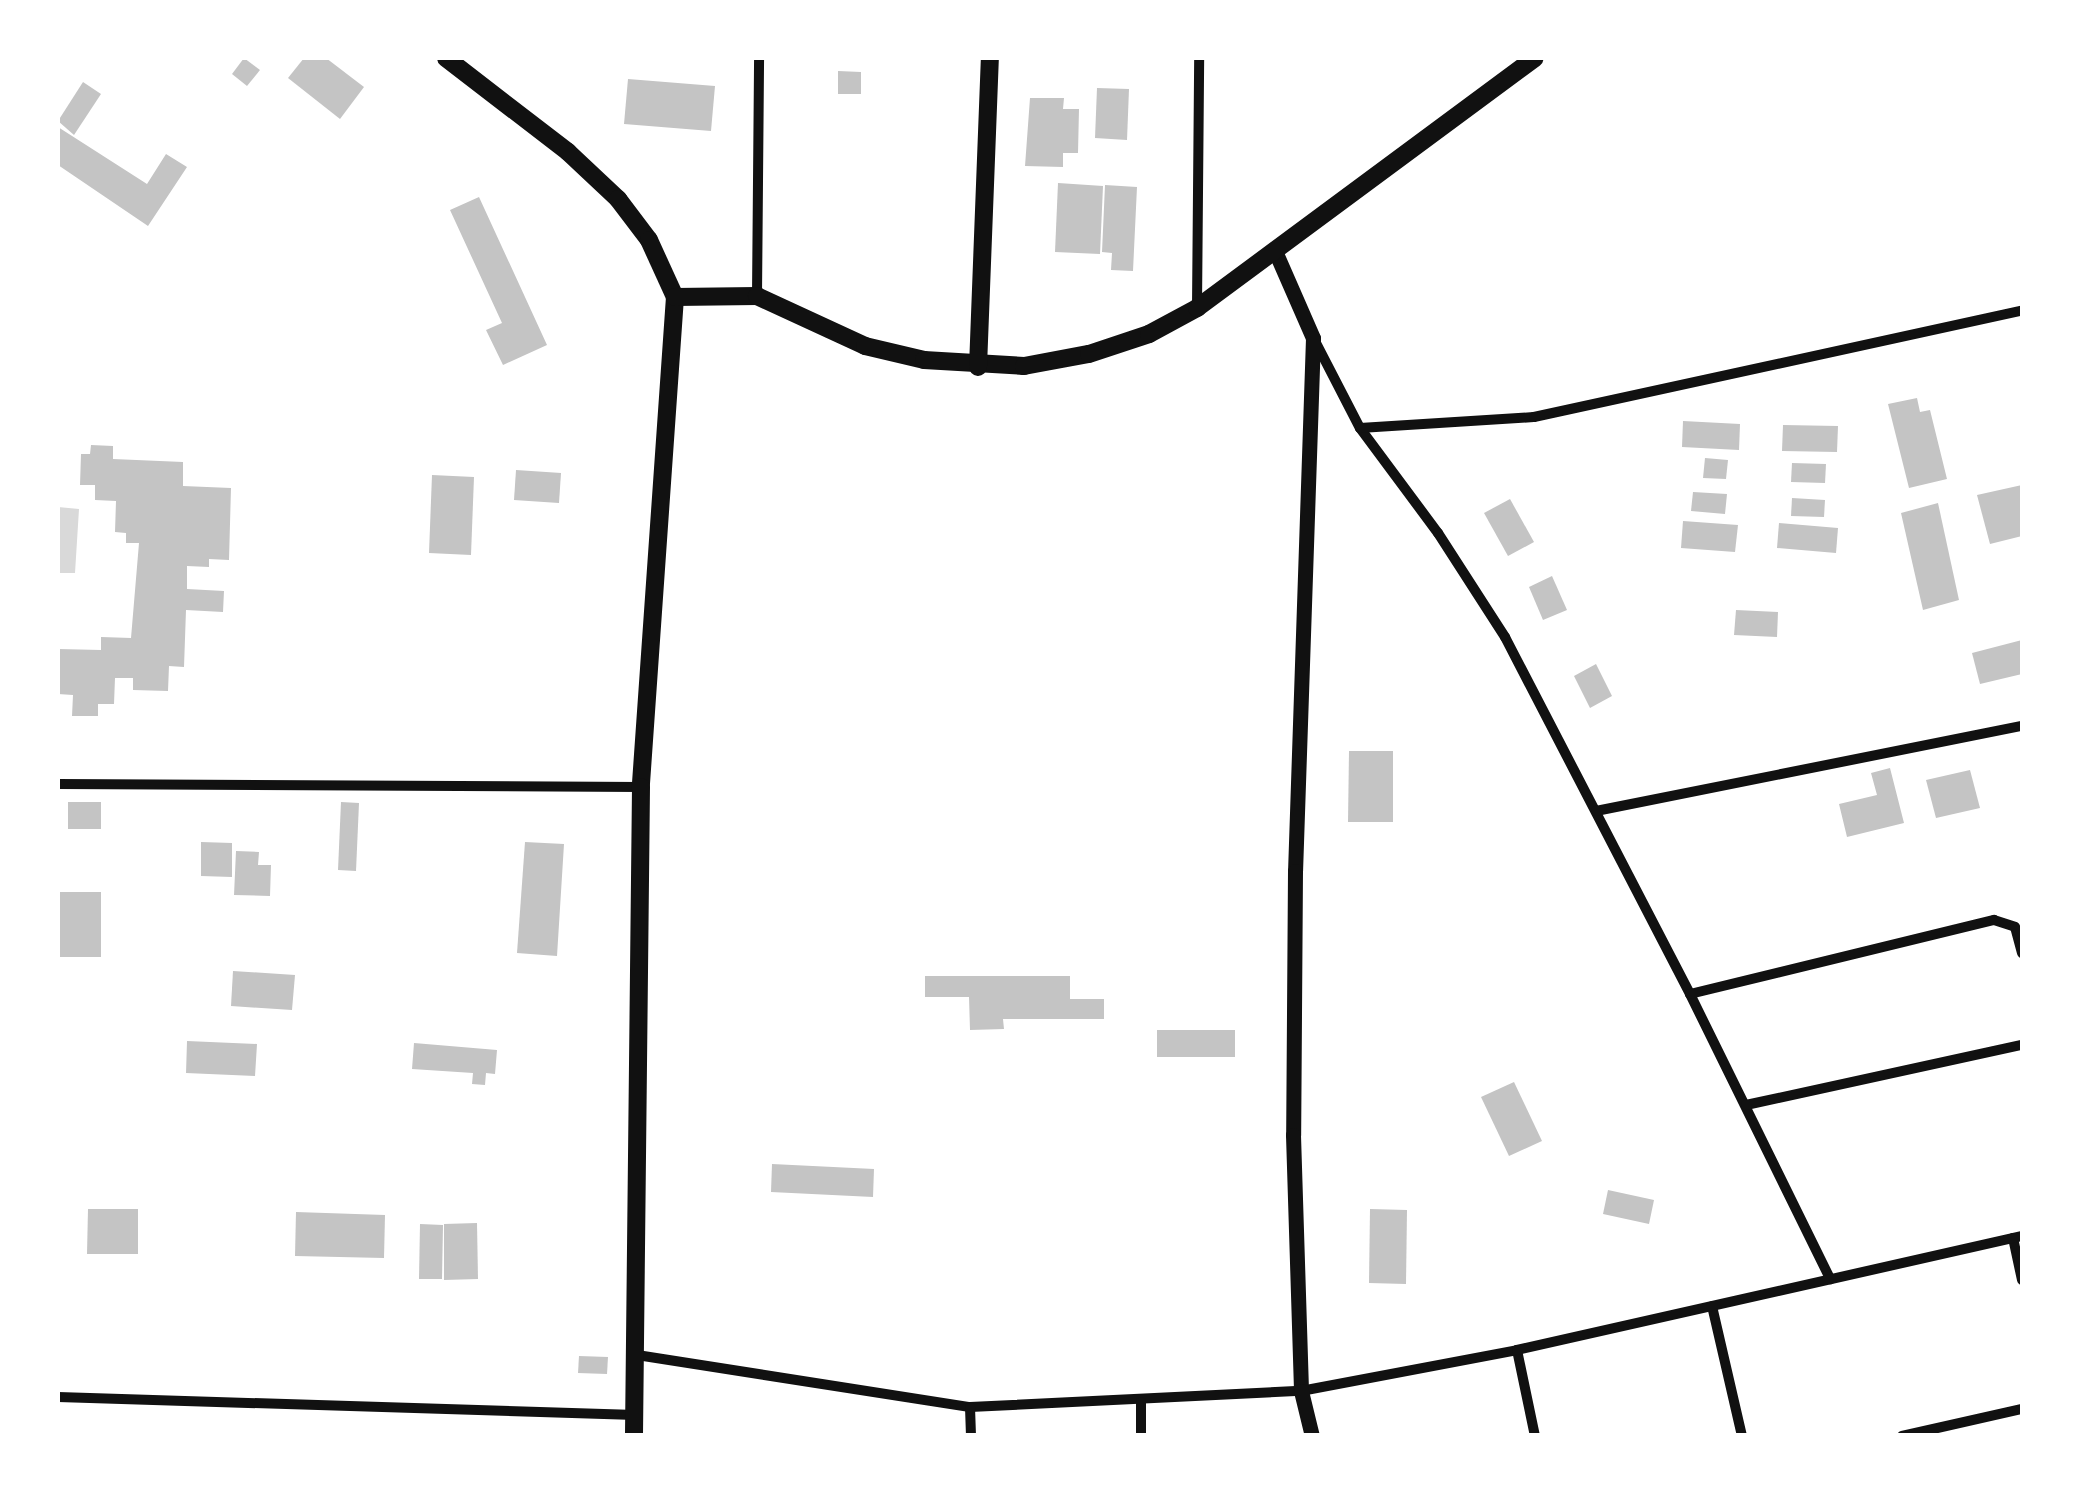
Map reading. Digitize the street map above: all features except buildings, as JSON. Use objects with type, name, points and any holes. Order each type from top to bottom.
[{"type":"main road","points":[[446,58],[568,152],[618,199],[650,240],[675,297],[641,788],[634,1436]]},
{"type":"main road","points":[[978,367],[990,58]]},
{"type":"main road","points":[[675,297],[757,296],[865,346],[978,367],[1024,366],[1089,354],[1149,334],[1197,308],[1535,58]]},
{"type":"main road","points":[[1275,251],[1313,338],[1295,871],[1293,1135],[1301,1391],[1312,1436]]},
{"type":"street","points":[[757,296],[759,58]]},
{"type":"street","points":[[1197,308],[1199,58]]},
{"type":"street","points":[[1360,428],[1534,417],[2022,312]]},
{"type":"street","points":[[1313,338],[1360,428],[1438,533],[1505,637],[1690,994],[1830,1279]]},
{"type":"street","points":[[1596,811],[2022,726]]},
{"type":"street","points":[[58,784],[641,788]]},
{"type":"street","points":[[1690,994],[1994,920],[2016,927],[2022,953]]},
{"type":"street","points":[[1746,1106],[2022,1045]]},
{"type":"street","points":[[637,1354],[970,1407],[1141,1402],[1301,1391],[1517,1350],[2018,1237],[2022,1280]]},
{"type":"street","points":[[1712,1306],[1742,1436]]},
{"type":"street","points":[[1517,1350],[1535,1436]]},
{"type":"street","points":[[58,1397],[636,1414]]},
{"type":"street","points":[[1141,1402],[1142,1436]]},
{"type":"street","points":[[970,1407],[971,1436]]},
{"type":"street","points":[[1902,1436],[2022,1409]]},
{"type":"shaded area","points":[[58,507],[79,509],[75,573],[58,573]]}]
